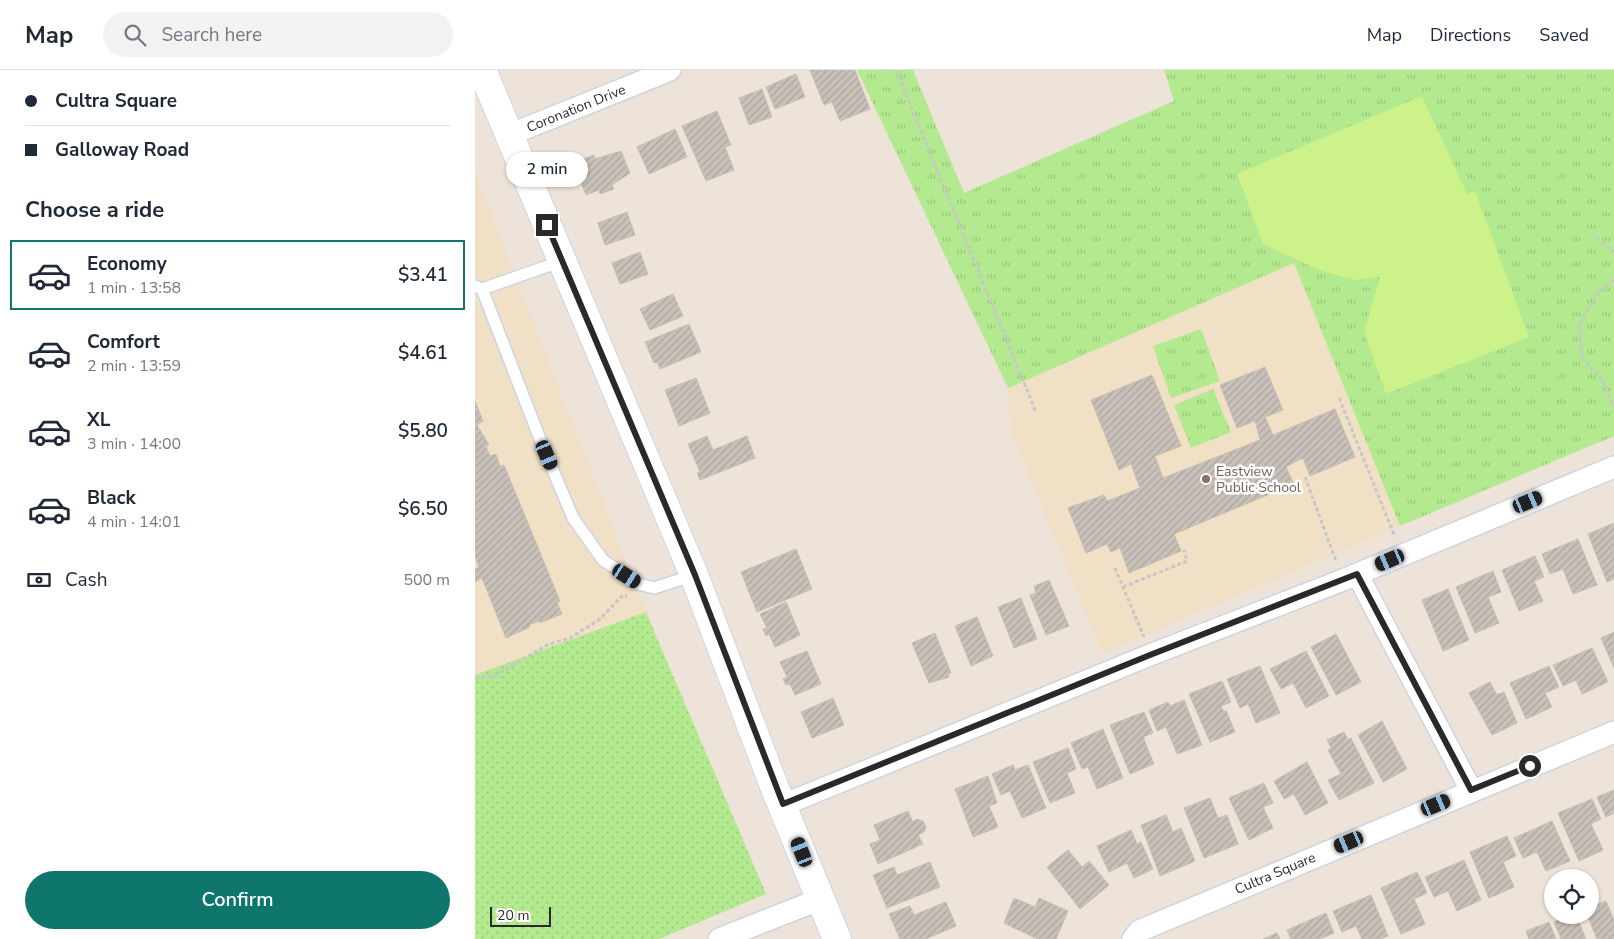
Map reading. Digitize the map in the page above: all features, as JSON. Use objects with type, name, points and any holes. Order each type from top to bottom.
[{"type":"street","points":[[482,70],[695,575],[837,939]]},
{"type":"street","name":"Coronation Drive","points":[[509,135],[671,70]]},
{"type":"street","points":[[783,804],[1150,655],[1350,577],[1614,467]]},
{"type":"street","points":[[1350,577],[1471,790]]},
{"type":"street","name":"Cultra Square","points":[[1133,939],[1139,931],[1471,790],[1614,732]]},
{"type":"street","points":[[719,939],[821,899]]},
{"type":"lane","points":[[562,260],[479,287],[573,518],[603,560],[639,584],[654,588],[695,575]]},
{"type":"path","points":[[896,70],[1037,412]]},
{"type":"path","points":[[1596,238],[1614,252]]},
{"type":"path","points":[[1614,280],[1599,291],[1579,324],[1582,358],[1601,378],[1614,408]]},
{"type":"path","points":[[1339,398],[1402,555]]},
{"type":"path","points":[[1305,477],[1350,577]]},
{"type":"path","points":[[1123,587],[1187,560],[1184,550]]},
{"type":"path","points":[[1115,568],[1150,655]]},
{"type":"path","points":[[475,678],[494,676],[549,644],[570,638],[600,619],[623,595],[631,598]]},
{"type":"shaded area","points":[[475,172],[646,612],[475,675]]},
{"type":"shaded area","name":"Eastview Public School","points":[[1295,262],[1400,526],[1102,653],[1011,431],[1008,388]]},
{"type":"green space","points":[[857,70],[913,70],[964,193],[1174,101],[1164,70],[1614,70],[1614,436],[1400,526],[1294,263],[1008,388]]},
{"type":"green space","points":[[1422,96],[1467,194],[1475,191],[1529,337],[1386,394],[1364,332],[1380,277],[1354,280],[1319,270],[1263,244],[1237,174]]},
{"type":"green space","points":[[1201,329],[1220,381],[1171,398],[1153,346]]},
{"type":"green space","points":[[1213,389],[1231,432],[1191,448],[1174,405]]},
{"type":"green space","points":[[646,612],[766,894],[659,939],[475,939],[475,675]]},
{"type":"building","points":[[810,70],[855,70],[870,109],[840,121],[832,102],[824,105]]},
{"type":"building","points":[[796,74],[805,97],[775,109],[766,87]]},
{"type":"building","points":[[762,89],[772,117],[749,125],[739,98]]},
{"type":"building","points":[[717,111],[731,145],[725,147],[734,170],[706,181],[682,126]]},
{"type":"building","points":[[675,129],[687,157],[649,174],[637,147]]},
{"type":"building","points":[[621,151],[630,173],[612,185],[614,189],[600,194],[599,190],[586,195],[573,163],[594,155],[595,159]]},
{"type":"building","points":[[627,212],[635,235],[605,245],[598,223]]},
{"type":"building","points":[[640,252],[648,274],[620,284],[612,263]]},
{"type":"building","points":[[673,294],[683,316],[650,330],[640,309]]},
{"type":"building","points":[[689,324],[701,352],[660,369],[657,362],[654,363],[645,342]]},
{"type":"building","points":[[1265,367],[1283,410],[1265,417],[1273,435],[1335,409],[1355,457],[1310,476],[1303,458],[1286,467],[1294,484],[1174,534],[1181,551],[1129,573],[1120,548],[1111,552],[1107,544],[1086,553],[1068,508],[1104,495],[1107,501],[1140,488],[1131,464],[1119,470],[1091,400],[1152,375],[1181,446],[1155,456],[1163,478],[1260,440],[1255,421],[1237,428],[1220,385]]},
{"type":"building","points":[[696,378],[710,413],[679,426],[665,390]]},
{"type":"building","points":[[475,401],[483,421],[477,425],[489,445],[486,447],[490,456],[496,454],[500,466],[504,465],[560,601],[557,603],[562,614],[540,623],[539,621],[529,625],[530,627],[506,638],[482,578],[475,582],[475,569],[479,567],[475,557]]},
{"type":"building","points":[[707,436],[713,450],[747,436],[755,458],[700,480],[697,473],[700,472],[688,444]]},
{"type":"building","points":[[1614,523],[1614,579],[1607,582],[1588,534]]},
{"type":"building","points":[[1578,539],[1597,585],[1573,594],[1563,569],[1550,574],[1542,554]]},
{"type":"building","points":[[796,549],[812,589],[757,612],[741,572]]},
{"type":"building","points":[[1535,556],[1544,577],[1534,581],[1543,601],[1519,611],[1502,570]]},
{"type":"building","points":[[1493,571],[1501,592],[1488,597],[1499,623],[1475,633],[1456,587]]},
{"type":"building","points":[[1049,580],[1069,626],[1046,635],[1030,595],[1036,593],[1034,586]]},
{"type":"building","points":[[1448,589],[1469,640],[1443,651],[1422,600]]},
{"type":"building","points":[[1021,598],[1037,639],[1014,648],[998,607]]},
{"type":"building","points":[[786,602],[800,635],[775,647],[769,634],[766,636],[763,629],[767,628],[760,614]]},
{"type":"building","points":[[977,617],[993,656],[971,666],[955,626]]},
{"type":"building","points":[[1614,632],[1614,668],[1601,638]]},
{"type":"building","points":[[935,633],[951,673],[948,674],[949,677],[929,683],[912,643]]},
{"type":"building","points":[[1336,634],[1361,682],[1336,695],[1311,647]]},
{"type":"building","points":[[1592,648],[1608,682],[1582,694],[1576,680],[1563,686],[1553,665]]},
{"type":"building","points":[[807,651],[821,684],[795,695],[790,684],[786,685],[783,679],[787,677],[780,662]]},
{"type":"building","points":[[1306,651],[1329,696],[1306,708],[1293,683],[1281,689],[1270,669]]},
{"type":"building","points":[[1260,666],[1280,713],[1256,723],[1248,704],[1240,708],[1227,679]]},
{"type":"building","points":[[1549,666],[1559,687],[1545,693],[1552,707],[1526,719],[1510,683]]},
{"type":"building","points":[[1222,681],[1231,702],[1221,706],[1224,712],[1226,710],[1235,732],[1210,742],[1189,694]]},
{"type":"building","points":[[1490,682],[1497,695],[1504,692],[1517,723],[1492,735],[1469,693]]},
{"type":"building","points":[[833,698],[844,725],[812,738],[801,712]]},
{"type":"building","points":[[1184,700],[1202,745],[1177,754],[1166,727],[1157,731],[1149,710],[1168,702],[1170,706]]},
{"type":"building","points":[[1144,712],[1153,733],[1143,737],[1154,764],[1130,774],[1110,725]]},
{"type":"building","points":[[1382,721],[1407,769],[1383,782],[1358,735]]},
{"type":"building","points":[[1103,729],[1123,778],[1097,789],[1088,767],[1082,769],[1071,743]]},
{"type":"building","points":[[1344,732],[1348,740],[1351,738],[1374,783],[1339,800],[1328,780],[1341,774],[1328,750],[1331,748],[1327,740]]},
{"type":"building","points":[[1068,748],[1076,769],[1067,773],[1075,793],[1050,803],[1033,762]]},
{"type":"building","points":[[1307,762],[1328,803],[1305,815],[1294,794],[1284,799],[1274,781]]},
{"type":"building","points":[[1013,765],[1015,770],[1028,765],[1046,808],[1022,818],[1010,791],[1001,795],[992,774]]},
{"type":"building","points":[[988,776],[997,803],[989,806],[998,827],[973,837],[955,789]]},
{"type":"building","points":[[1264,783],[1273,803],[1263,807],[1273,828],[1249,840],[1229,798]]},
{"type":"building","points":[[1614,790],[1614,813],[1606,817],[1597,797]]},
{"type":"building","points":[[1210,798],[1218,818],[1227,815],[1238,844],[1204,858],[1184,808]]},
{"type":"building","points":[[1592,799],[1601,819],[1591,824],[1603,850],[1579,861],[1558,813]]},
{"type":"building","points":[[908,811],[913,822],[917,819],[923,821],[926,827],[924,832],[918,835],[923,844],[878,864],[870,844],[880,840],[874,825]]},
{"type":"building","points":[[1166,815],[1173,832],[1181,828],[1195,861],[1160,876],[1141,825]]},
{"type":"building","points":[[1552,821],[1570,861],[1551,869],[1545,869],[1537,852],[1523,858],[1514,838]]},
{"type":"building","points":[[1131,830],[1137,844],[1141,842],[1153,869],[1134,878],[1127,863],[1109,872],[1097,846]]},
{"type":"building","points":[[1507,836],[1516,856],[1503,862],[1514,887],[1489,898],[1470,852]]},
{"type":"building","points":[[1068,850],[1082,867],[1089,861],[1109,885],[1080,909],[1047,867]]},
{"type":"building","points":[[1464,860],[1481,900],[1457,911],[1448,891],[1434,897],[1425,877]]},
{"type":"building","points":[[930,862],[940,887],[887,908],[873,875],[894,867],[897,875]]},
{"type":"building","points":[[1417,872],[1427,893],[1414,899],[1425,924],[1401,934],[1381,888]]},
{"type":"building","points":[[1371,895],[1388,936],[1380,939],[1362,939],[1356,926],[1342,932],[1333,911]]},
{"type":"building","points":[[1014,898],[1035,907],[1039,898],[1068,911],[1056,939],[1037,939],[1004,923]]},
{"type":"building","points":[[1606,901],[1614,920],[1614,939],[1597,939],[1591,924],[1599,924],[1599,904]]},
{"type":"building","points":[[946,902],[956,926],[926,939],[900,939],[889,914],[910,906],[914,915]]},
{"type":"building","points":[[1326,913],[1334,933],[1320,939],[1291,939],[1287,930]]},
{"type":"building","points":[[1544,924],[1550,924],[1556,939],[1529,939],[1526,931]]},
{"type":"building","points":[[1555,924],[1580,924],[1586,939],[1561,939]]},
{"type":"building","points":[[1277,933],[1280,939],[1263,939]]},
{"type":"place","name":"Eastview Public School","points":[[1206,479]]},
{"type":"route","points":[[547,225],[695,575],[774,786],[783,804],[1150,655],[1357,574],[1471,790],[1530,766]]}]
